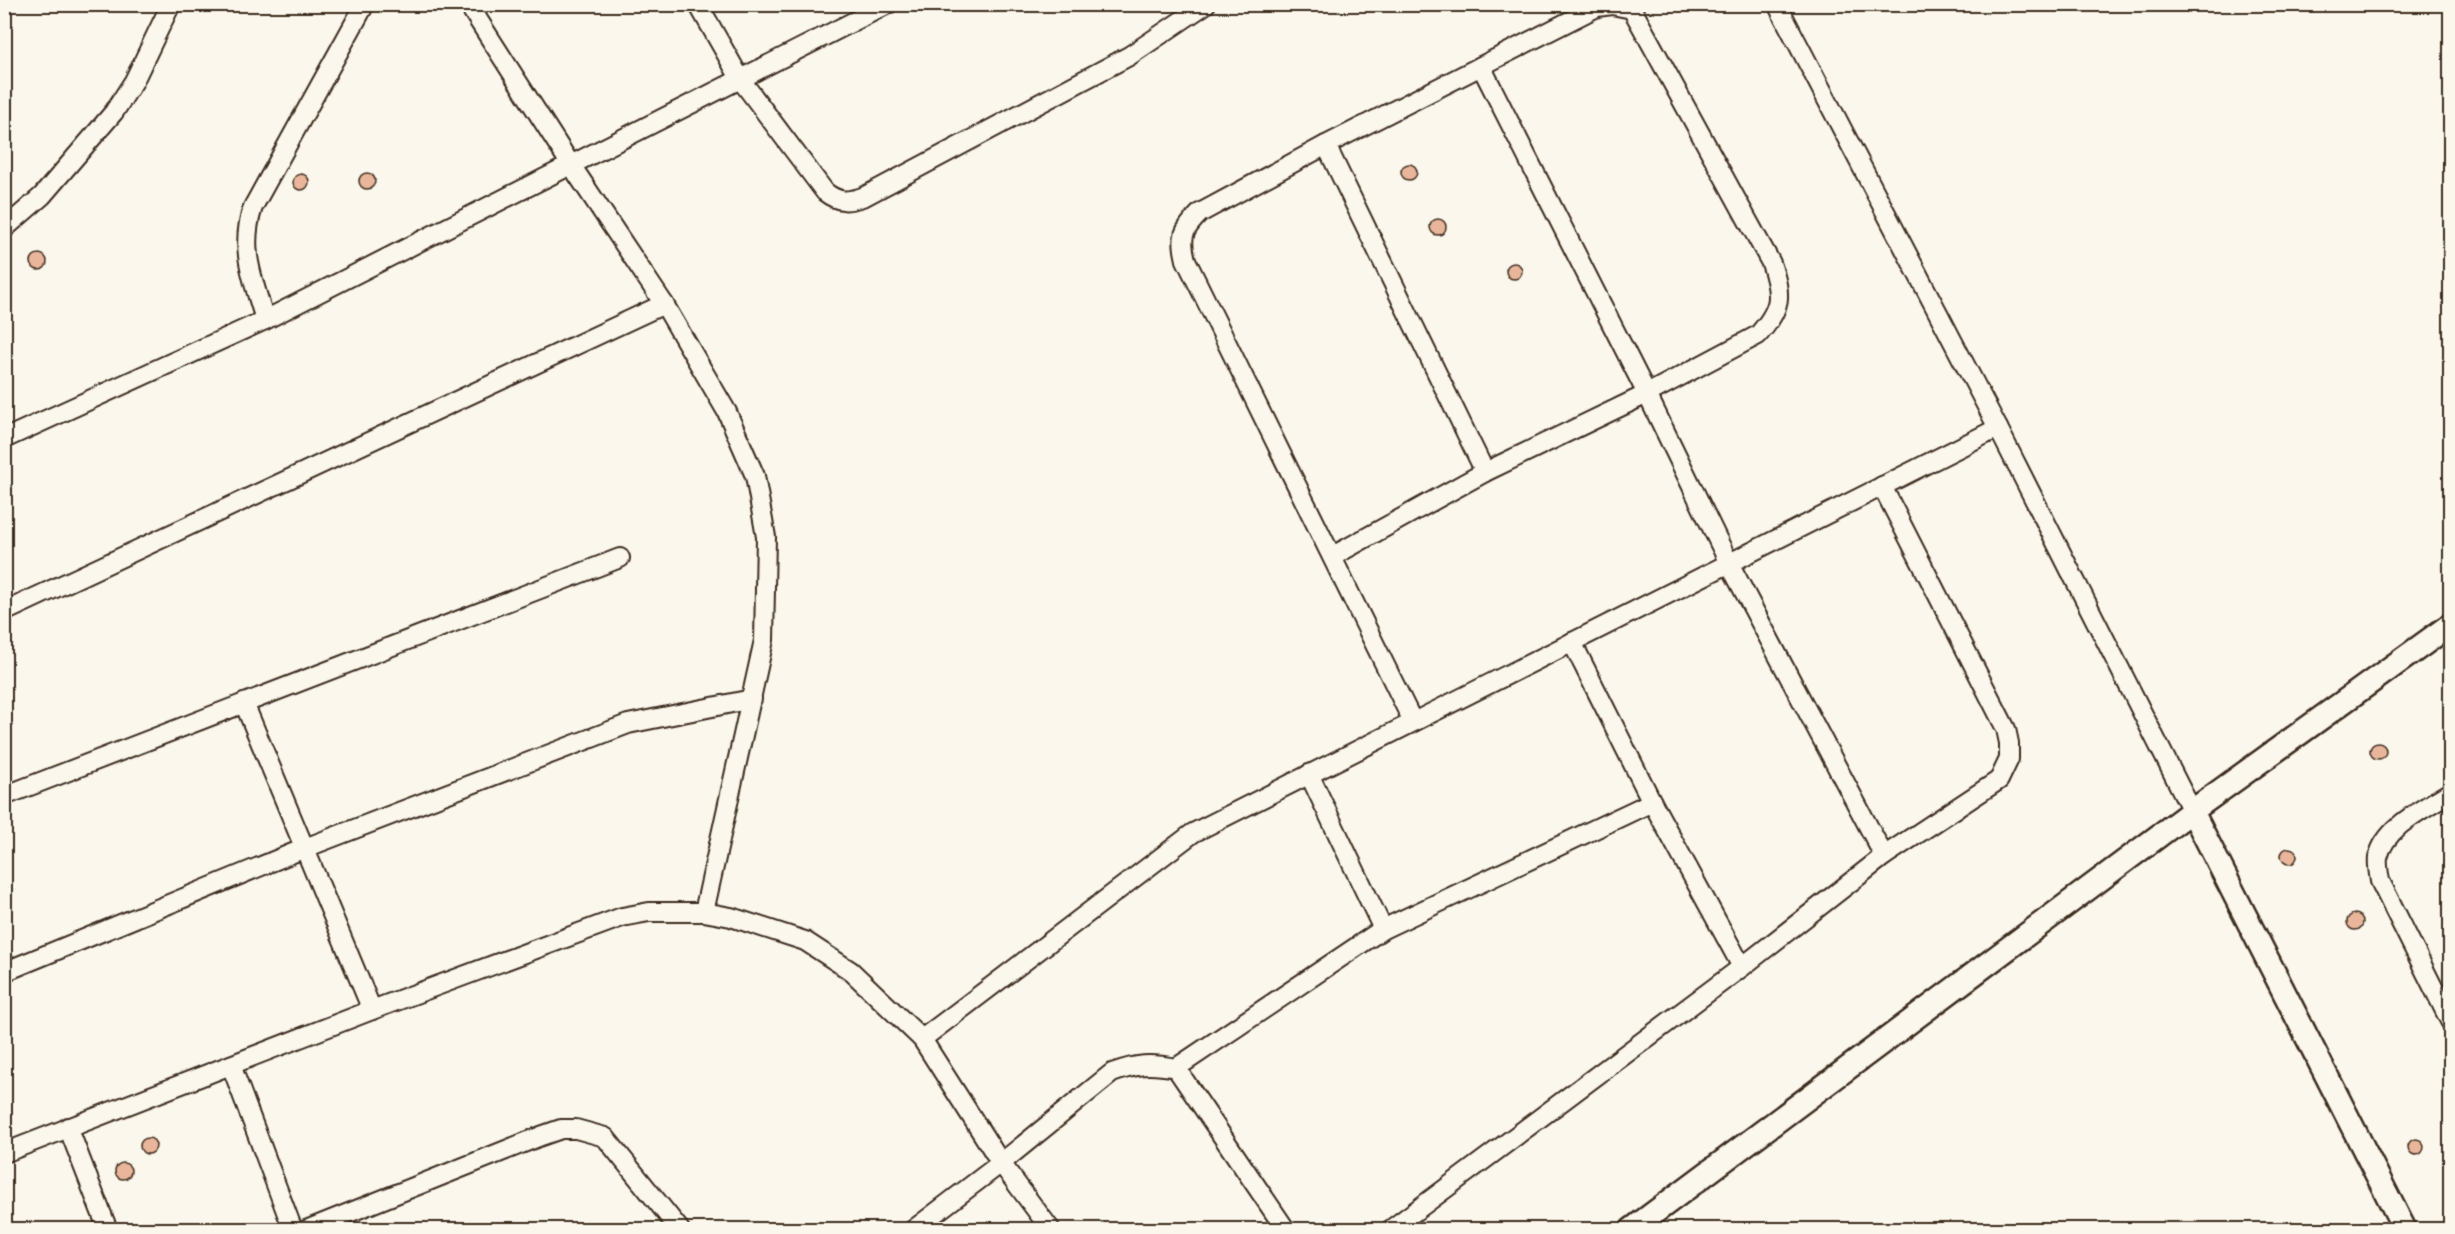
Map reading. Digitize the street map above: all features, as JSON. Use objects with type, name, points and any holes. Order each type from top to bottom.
[{"type":"street","points":[[4,230],[42,196],[114,112],[134,81],[171,4]]},
{"type":"street","points":[[265,320],[247,258],[248,222],[253,207],[365,4]]},
{"type":"street","points":[[468,4],[664,304],[727,412],[755,476],[766,537],[764,640],[704,912]]},
{"type":"street","points":[[698,4],[741,80],[825,192],[834,199],[853,200],[1129,56],[1206,4]]},
{"type":"street","points":[[4,439],[265,320],[888,4]]},
{"type":"street","points":[[1777,4],[1998,428],[2406,1230]]},
{"type":"street","points":[[1333,556],[1485,472],[1647,394],[1758,335],[1770,321],[1776,307],[1779,286],[1771,263],[1632,9],[1612,5],[1597,7],[1326,145],[1200,213],[1186,226],[1182,236],[1186,260],[1413,722]]},
{"type":"street","points":[[1481,66],[1730,563],[1884,856]]},
{"type":"street","points":[[1326,145],[1485,472]]},
{"type":"street","points":[[4,612],[664,304]]},
{"type":"street","points":[[922,1039],[1165,852],[1193,833],[1998,428]]},
{"type":"street","points":[[1390,1230],[1742,968],[1884,856],[1999,780],[2009,759],[2006,729],[1882,486]]},
{"type":"street","points":[[4,796],[620,558]]},
{"type":"street","points":[[1630,1230],[2192,811],[2451,625]]},
{"type":"street","points":[[1572,642],[1652,802],[1742,968]]},
{"type":"street","points":[[4,972],[305,848],[628,724],[752,699]]},
{"type":"street","points":[[244,703],[372,1010]]},
{"type":"street","points":[[1309,774],[1383,929]]},
{"type":"street","points":[[2451,792],[2396,829],[2382,846],[2378,860],[2380,881],[2451,1021]]},
{"type":"street","points":[[913,1230],[1001,1163],[1112,1073],[1133,1066],[1153,1064],[1176,1068],[1383,929],[1652,802]]},
{"type":"street","points":[[4,1153],[622,916],[649,912],[704,912],[731,916],[805,941],[851,971],[922,1039],[1001,1163],[1051,1230]]},
{"type":"street","points":[[231,1065],[293,1230]]},
{"type":"street","points":[[1176,1068],[1286,1230]]},
{"type":"street","points":[[69,1127],[108,1230]]},
{"type":"street","points":[[306,1230],[561,1129],[576,1129],[605,1137],[680,1230]]},
{"type":"building","points":[[1409,164],[1415,166],[1417,172],[1415,178],[1409,180],[1403,178],[1401,172],[1403,166]]},
{"type":"building","points":[[367,173],[373,175],[375,181],[373,187],[367,189],[361,187],[359,181],[361,175]]},
{"type":"building","points":[[301,174],[307,176],[309,182],[307,188],[301,190],[295,188],[293,182],[295,176]]},
{"type":"building","points":[[1438,219],[1444,221],[1446,227],[1444,233],[1438,235],[1432,233],[1430,227],[1432,221]]},
{"type":"building","points":[[39,254],[45,256],[47,262],[45,268],[39,270],[33,268],[31,262],[33,256]]},
{"type":"building","points":[[1514,263],[1520,265],[1522,271],[1520,277],[1514,279],[1508,277],[1506,271],[1508,265]]},
{"type":"building","points":[[2378,743],[2384,745],[2386,751],[2384,757],[2378,759],[2372,757],[2370,751],[2372,745]]},
{"type":"building","points":[[2289,848],[2295,850],[2297,856],[2295,862],[2289,864],[2283,862],[2281,856],[2283,850]]},
{"type":"building","points":[[2355,914],[2361,916],[2363,922],[2361,928],[2355,930],[2349,928],[2347,922],[2349,916]]},
{"type":"building","points":[[148,1138],[154,1140],[156,1146],[154,1152],[148,1154],[142,1152],[140,1146],[142,1140]]},
{"type":"building","points":[[2416,1139],[2422,1141],[2424,1147],[2422,1153],[2416,1155],[2410,1153],[2408,1147],[2410,1141]]},
{"type":"building","points":[[123,1163],[129,1165],[131,1171],[129,1177],[123,1179],[117,1177],[115,1171],[117,1165]]}]
